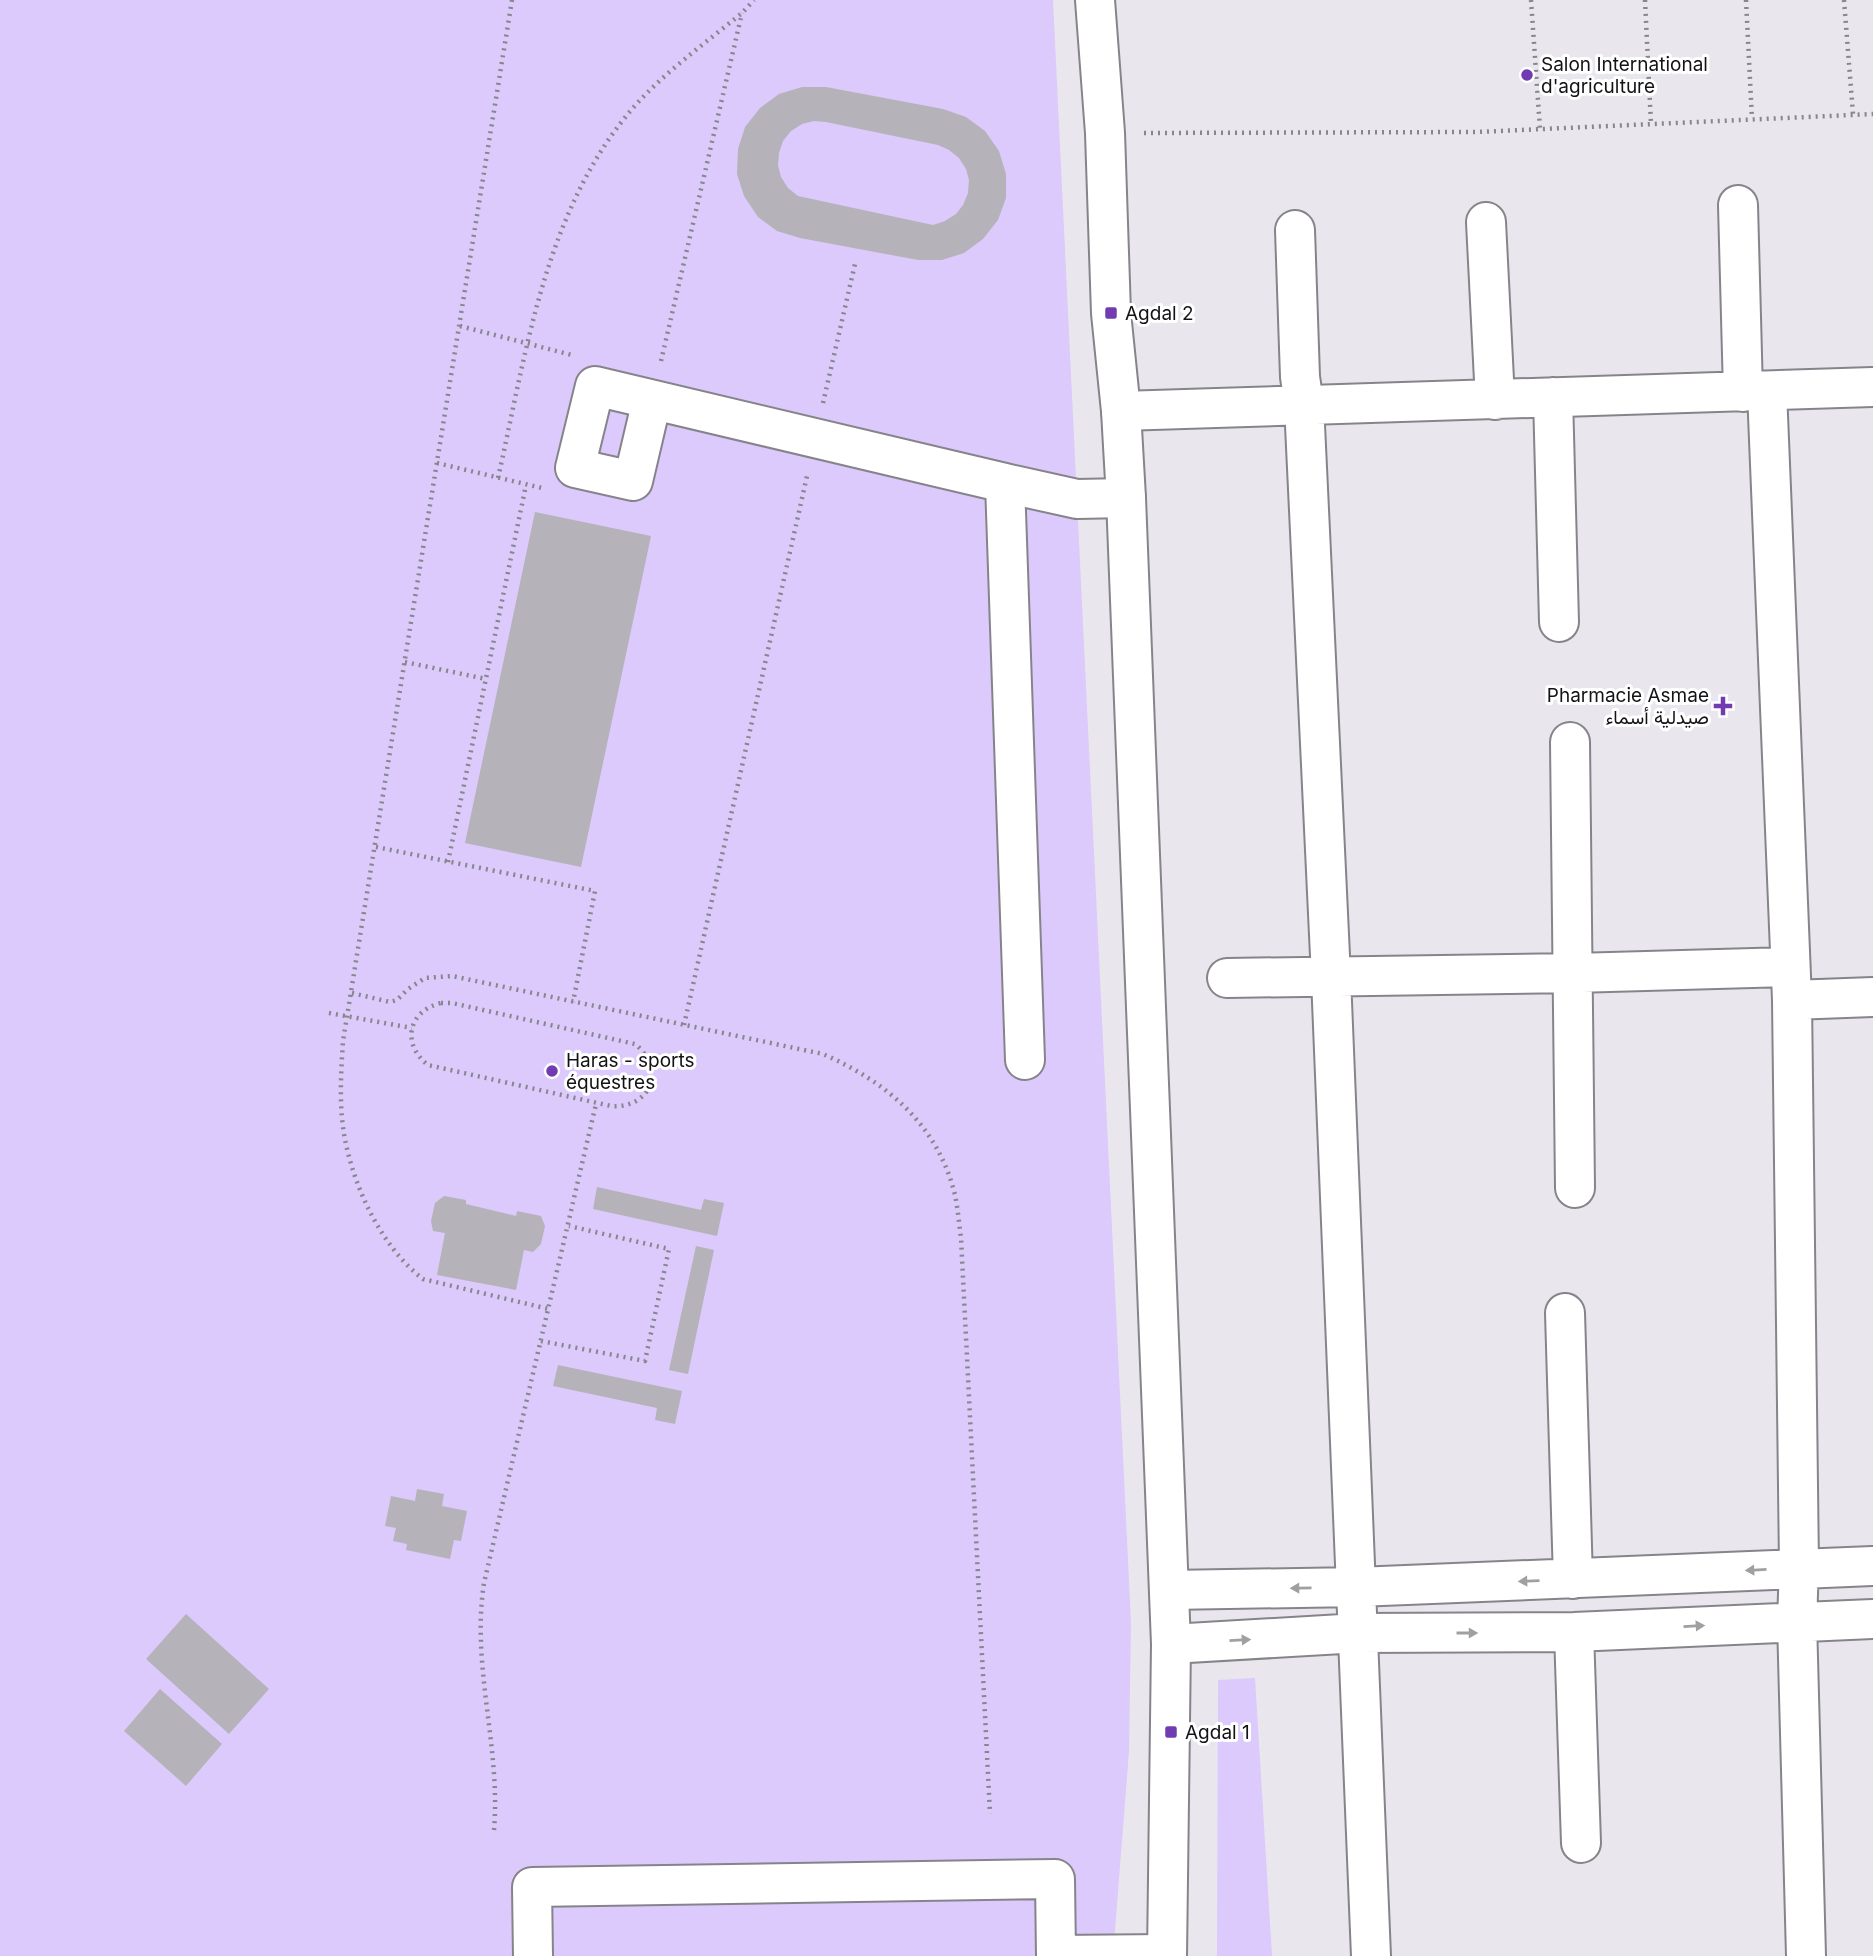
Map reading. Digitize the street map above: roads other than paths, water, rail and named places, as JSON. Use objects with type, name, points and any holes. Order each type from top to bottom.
[{"type":"street","points":[[533,1956],[532,1887],[1055,1879],[1056,1956],[1167,1955],[1171,1644],[1126,498],[1111,313],[1105,133],[1095,0]]},
{"type":"street","points":[[1738,205],[1755,392],[1791,983],[1799,1567],[1797,1621],[1806,1956]]},
{"type":"street","points":[[1486,222],[1495,400]]},
{"type":"street","points":[[1294,230],[1331,977],[1371,1956]]},
{"type":"street","points":[[1121,411],[1873,387]]},
{"type":"street","points":[[1553,397],[1559,622]]},
{"type":"street","points":[[652,400],[1077,499],[1126,498]]},
{"type":"street","points":[[1005,483],[1025,1060]]},
{"type":"street","points":[[1570,742],[1575,1188]]},
{"type":"street","points":[[1227,978],[1574,973],[1791,983],[1873,997]]},
{"type":"street","points":[[1566,1313],[1573,1579]]},
{"type":"street","points":[[1169,1590],[1357,1587],[1873,1566]]},
{"type":"street","points":[[1171,1644],[1359,1633],[1574,1632],[1873,1619]]},
{"type":"street","points":[[1574,1632],[1581,1843]]},
{"type":"place","name":"Salon International d'agriculture","points":[[1527,75]]},
{"type":"place","name":"Agdal 2","points":[[1111,313]]},
{"type":"place","name":"Pharmacie Asmae صيدلية أسماء","points":[[1723,706]]},
{"type":"place","name":"Haras - sports équestres","points":[[552,1071]]},
{"type":"place","name":"Agdal 1","points":[[1171,1732]]}]
